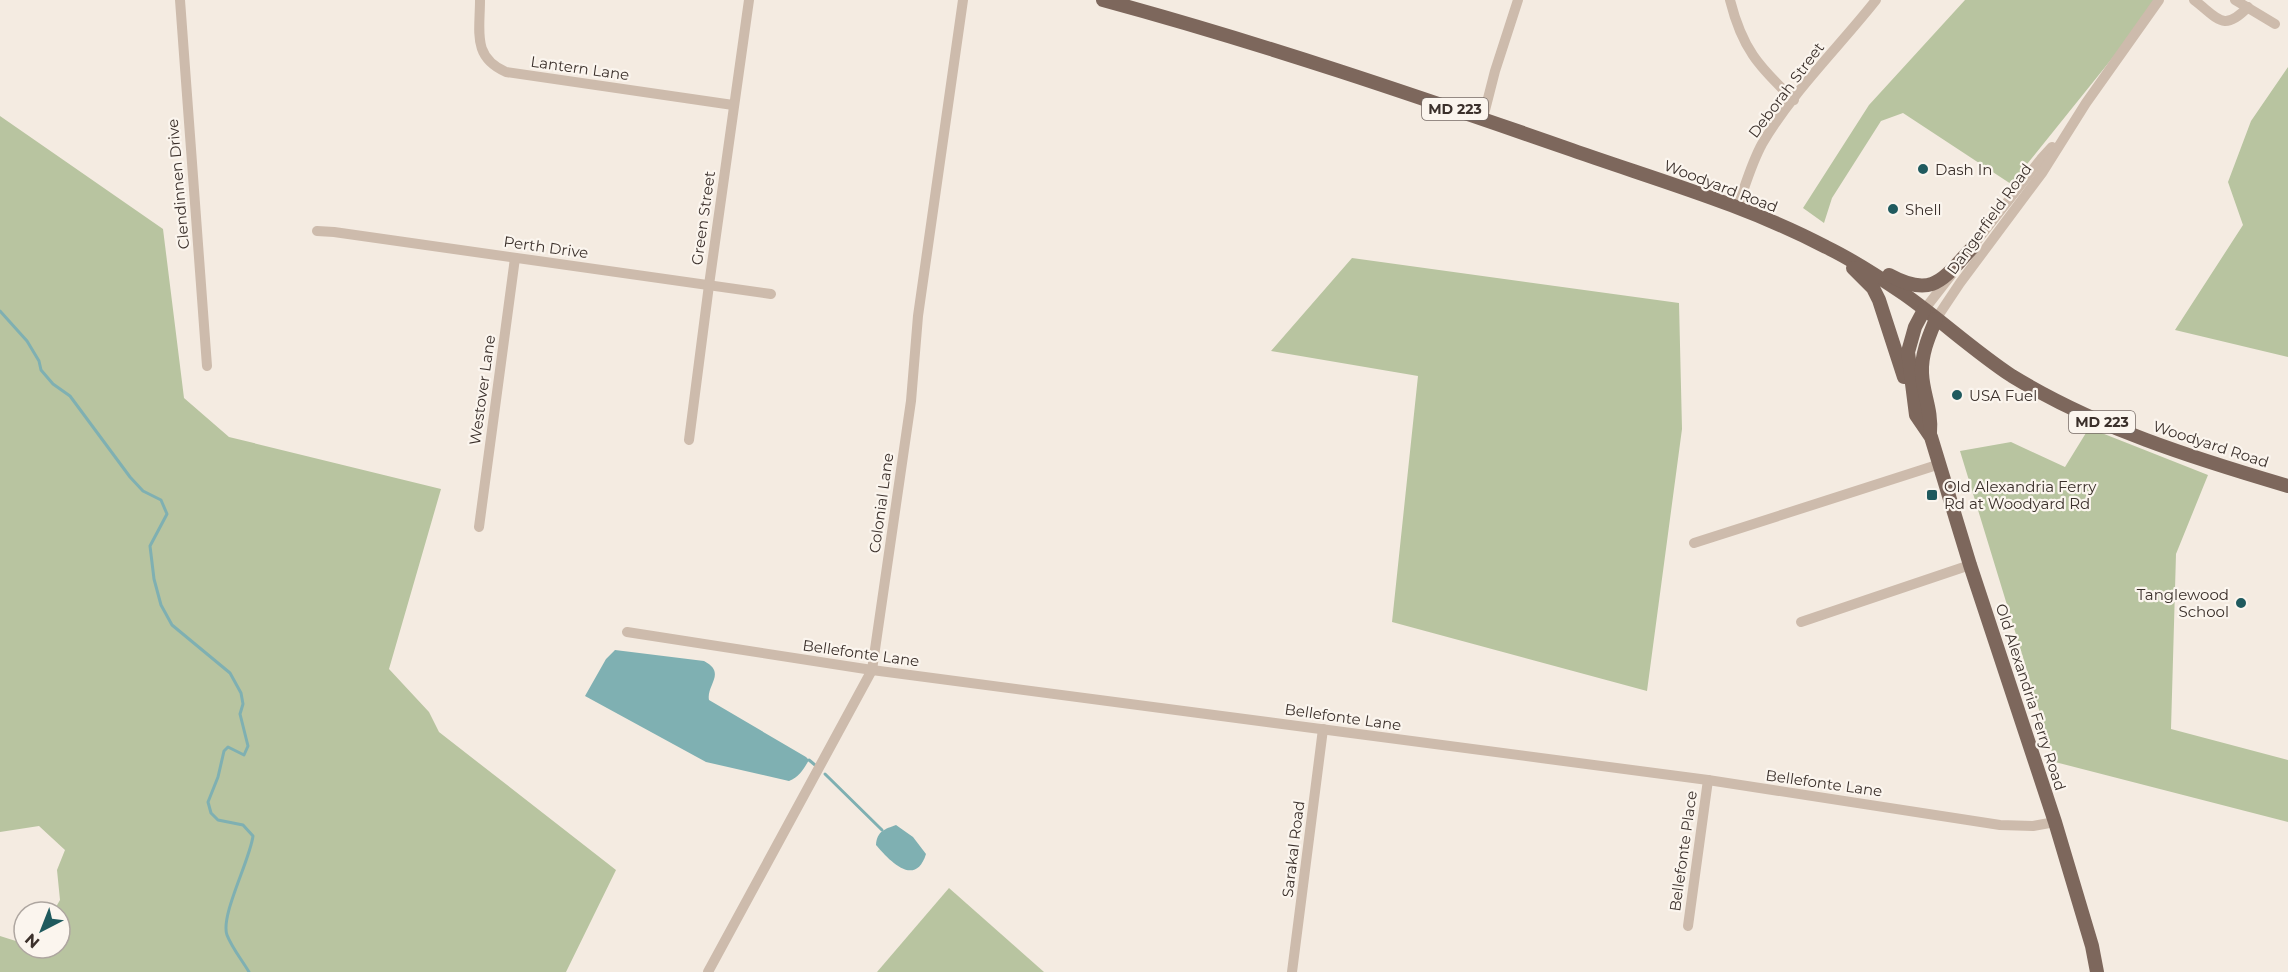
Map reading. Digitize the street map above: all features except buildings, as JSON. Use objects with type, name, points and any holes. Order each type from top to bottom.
[{"type":"main road","name":"Woodyard Road","points":[[1103,0],[1315,63],[1484,118],[1737,208],[1792,230],[1888,283],[1984,357],[2014,377],[2075,409],[2158,445],[2288,486]]},
{"type":"main road","points":[[1839,254],[1912,286],[1921,286],[1938,282],[1972,248]]},
{"type":"main road","points":[[1839,254],[1873,288],[1879,300],[1916,415]]},
{"type":"main road","points":[[1916,415],[1908,352],[1915,327],[1930,314]]},
{"type":"main road","name":"Old Alexandria Ferry Road","points":[[1930,314],[1922,364],[1924,387],[1932,416],[1930,433]]},
{"type":"main road","name":"Old Alexandria Ferry Road","points":[[1916,415],[1930,433],[1970,565],[2055,822],[2092,946],[2097,972]]},
{"type":"street","name":"Clendinnen Drive","points":[[180,0],[207,366]]},
{"type":"street","name":"Lantern Lane","points":[[480,0],[482,52],[491,64],[506,72],[734,105]]},
{"type":"street","name":"Green Street","points":[[689,440],[749,0]]},
{"type":"street","name":"Colonial Lane","points":[[708,972],[872,670],[911,401],[918,316],[963,0]]},
{"type":"street","points":[[1484,118],[1495,71],[1518,0]]},
{"type":"street","points":[[1730,0],[1736,24],[1751,54],[1794,100]]},
{"type":"street","name":"Deborah Street","points":[[1737,208],[1762,144],[1794,100],[1876,0]]},
{"type":"street","name":"Dangerfield Road","points":[[1930,314],[1960,283],[2024,198],[2159,0]]},
{"type":"street","points":[[2194,0],[2223,22],[2235,19],[2248,7]]},
{"type":"street","points":[[2235,0],[2275,24]]},
{"type":"street","name":"Dangerfield Road","points":[[1930,314],[1972,248],[2041,159],[2065,136]]},
{"type":"street","name":"Perth Drive","points":[[317,231],[771,294]]},
{"type":"street","name":"Westover Lane","points":[[479,527],[515,258]]},
{"type":"street","points":[[1694,543],[1940,464]]},
{"type":"street","points":[[1801,622],[1970,565]]},
{"type":"street","name":"Bellefonte Lane","points":[[627,632],[872,670],[1708,780],[2000,825],[2033,826],[2055,822]]},
{"type":"street","name":"Sarakal Road","points":[[1292,972],[1323,729]]},
{"type":"street","name":"Bellefonte Place","points":[[1688,926],[1708,780]]},
{"type":"green space","points":[[1965,0],[2159,0],[2011,184],[1903,113],[1881,121],[1832,198],[1824,223],[1803,208],[1869,105]]},
{"type":"green space","points":[[2288,67],[2288,357],[2175,330],[2243,225],[2228,182],[2251,121]]},
{"type":"green space","points":[[0,116],[163,229],[184,398],[229,437],[441,489],[389,669],[429,712],[439,732],[616,870],[566,972],[0,972],[0,936],[12,940],[12,960],[72,960],[72,900],[60,900],[57,870],[65,850],[39,826],[0,832]]},
{"type":"green space","points":[[1352,258],[1679,303],[1682,429],[1647,691],[1392,622],[1418,376],[1271,351]]},
{"type":"green space","points":[[2089,428],[2208,475],[2176,554],[2171,729],[2288,760],[2288,822],[2055,762],[1960,451],[2011,442],[2065,467]]},
{"type":"green space","points":[[949,888],[1044,972],[877,972]]},
{"type":"water","points":[[615,650],[704,661],[711,666],[715,675],[709,700],[806,757],[809,760],[803,770],[789,781],[706,762],[585,696],[606,659]]},
{"type":"water","points":[[896,825],[913,837],[926,854],[921,864],[915,869],[901,868],[876,845],[880,834],[885,829]]},
{"type":"waterway","points":[[0,311],[27,341],[39,361],[41,370],[53,384],[70,396],[130,477],[143,491],[161,500],[167,514],[150,546],[154,579],[161,605],[172,625],[230,673],[241,693],[243,704],[240,714],[248,746],[244,755],[228,747],[224,751],[218,777],[208,802],[211,813],[218,820],[243,825],[253,836],[231,902],[226,926],[229,940],[249,972]]},
{"type":"waterway","points":[[809,760],[815,765]]},
{"type":"waterway","points":[[825,774],[882,830]]},
{"type":"place","name":"Dash In","points":[[1923,169]]},
{"type":"place","name":"Shell","points":[[1893,209]]},
{"type":"place","name":"USA Fuel","points":[[1957,395]]},
{"type":"place","name":"Old Alexandria Ferry Rd at Woodyard Rd","points":[[1932,495]]},
{"type":"place","name":"Tanglewood School","points":[[2241,603]]}]
